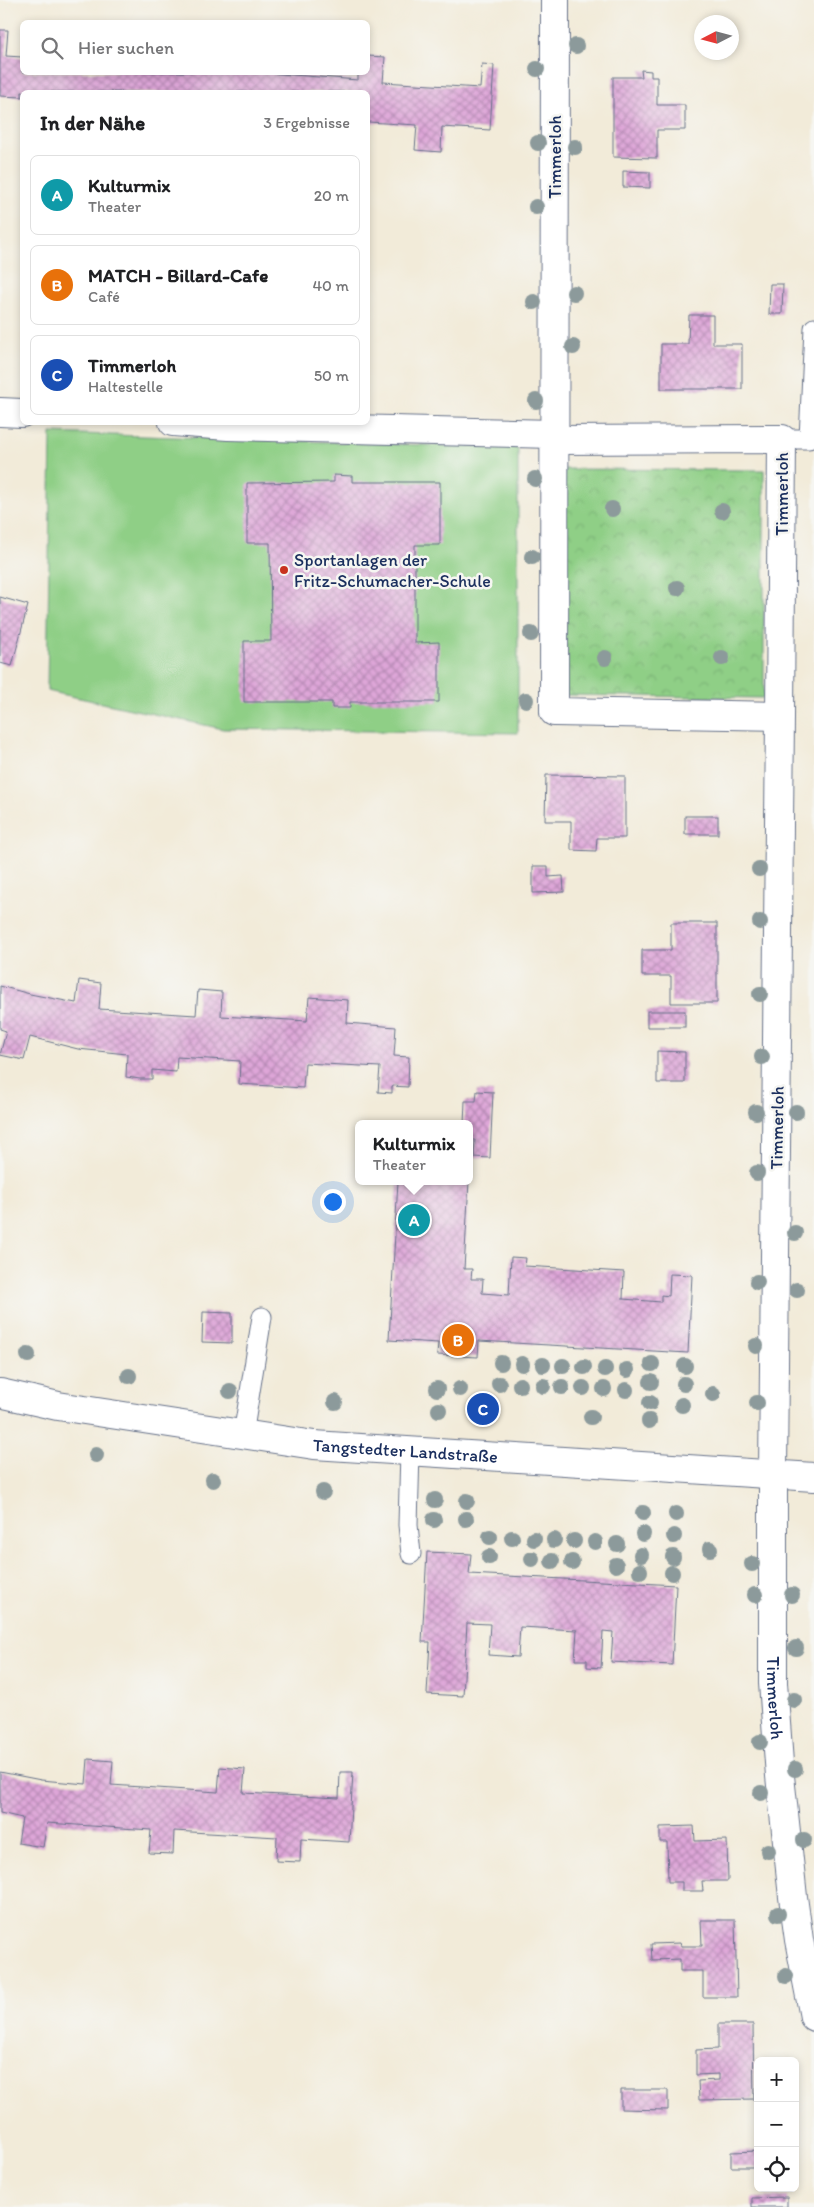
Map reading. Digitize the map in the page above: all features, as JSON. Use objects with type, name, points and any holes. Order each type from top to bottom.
[{"type":"street","name":"Timmerloh","points":[[555,0],[554,712],[780,716]]},
{"type":"street","points":[[0,412],[20,413]]},
{"type":"street","name":"Timmerloh","points":[[214,425],[554,437],[782,439],[773,1474],[774,1682],[780,1776],[799,1940],[814,2017]]},
{"type":"street","name":"Tangstedter Landstraße","points":[[0,1393],[58,1406],[314,1445],[814,1477]]},
{"type":"lane","points":[[782,439],[809,439],[814,328]]},
{"type":"lane","points":[[243,1435],[262,1317]]},
{"type":"lane","points":[[410,1451],[408,1524],[411,1554]]},
{"type":"green space","name":"Sportanlagen der Fritz-Schumacher-Schule","points":[[51,433],[518,448],[518,733],[223,729],[47,691]]},
{"type":"green space","points":[[563,469],[764,470],[764,698],[563,695]]},
{"type":"building","points":[[0,30],[8,30],[6,56],[20,57],[20,75],[293,75],[358,80],[358,75],[370,75],[370,56],[385,57],[383,82],[480,88],[482,64],[494,65],[490,130],[442,127],[441,152],[415,150],[417,125],[370,122],[370,90],[20,90],[20,97],[0,96]]},
{"type":"building","points":[[641,70],[651,71],[651,77],[657,77],[657,105],[685,105],[685,130],[657,130],[657,158],[613,157],[613,77],[642,77]]},
{"type":"building","points":[[623,171],[650,172],[650,188],[623,187]]},
{"type":"building","points":[[770,284],[783,284],[782,314],[769,314]]},
{"type":"building","points":[[689,315],[713,315],[713,344],[742,344],[742,389],[661,389],[661,344],[688,344]]},
{"type":"building","points":[[334,475],[352,476],[352,482],[440,482],[440,545],[415,545],[415,643],[439,642],[439,702],[350,702],[350,708],[332,708],[332,702],[244,702],[244,641],[271,641],[270,543],[247,543],[247,483],[334,482]]},
{"type":"building","points":[[0,597],[28,605],[12,666],[0,663]]},
{"type":"building","points":[[546,775],[625,776],[625,838],[597,838],[596,851],[571,850],[571,821],[545,821]]},
{"type":"building","points":[[685,816],[718,816],[718,834],[685,834]]},
{"type":"building","points":[[533,866],[548,866],[548,877],[563,876],[564,892],[533,893]]},
{"type":"building","points":[[671,923],[717,923],[717,1003],[671,1003],[671,976],[642,976],[642,950],[671,950]]},
{"type":"building","points":[[79,980],[101,983],[99,1009],[196,1015],[198,990],[222,992],[221,1016],[307,1021],[309,997],[348,1000],[347,1023],[396,1027],[394,1056],[409,1057],[408,1087],[392,1086],[392,1093],[378,1092],[380,1067],[305,1063],[303,1088],[239,1084],[240,1061],[177,1057],[176,1072],[152,1070],[152,1079],[140,1079],[126,1077],[127,1054],[78,1049],[30,1037],[24,1060],[0,1055],[6,1031],[0,1029],[0,986],[76,1003]]},
{"type":"building","points":[[647,1011],[685,1011],[685,1027],[647,1027]]},
{"type":"building","points":[[657,1051],[685,1052],[685,1083],[657,1083]]},
{"type":"building","points":[[477,1091],[493,1092],[490,1158],[474,1157],[473,1120],[464,1120],[465,1101],[476,1101]]},
{"type":"building","points":[[398,1185],[469,1185],[464,1269],[472,1269],[471,1279],[483,1279],[482,1293],[509,1295],[511,1257],[526,1258],[525,1266],[624,1272],[623,1299],[661,1302],[661,1295],[669,1296],[670,1274],[692,1275],[688,1353],[479,1341],[478,1357],[437,1355],[438,1343],[389,1340]]},
{"type":"building","points":[[203,1312],[232,1313],[232,1343],[202,1342]]},
{"type":"building","points":[[427,1552],[471,1554],[469,1574],[676,1585],[672,1665],[611,1662],[613,1632],[603,1631],[601,1668],[587,1667],[587,1660],[575,1660],[577,1630],[520,1627],[518,1657],[488,1655],[490,1624],[467,1623],[463,1696],[427,1694],[430,1642],[422,1642]]},
{"type":"building","points":[[88,1759],[113,1761],[111,1785],[218,1792],[220,1767],[245,1769],[243,1793],[339,1798],[340,1772],[353,1772],[349,1842],[301,1839],[300,1862],[276,1861],[277,1837],[174,1831],[173,1854],[149,1853],[151,1830],[47,1823],[43,1847],[18,1843],[22,1818],[0,1813],[0,1772],[41,1780],[86,1784]]},
{"type":"building","points":[[694,1826],[695,1841],[727,1840],[728,1881],[702,1881],[703,1891],[682,1891],[682,1882],[668,1882],[667,1842],[660,1842],[660,1827]]},
{"type":"building","points":[[701,1920],[735,1920],[737,1997],[703,1997],[703,1971],[680,1971],[680,1959],[652,1960],[651,1944],[680,1943],[681,1946],[702,1946]]},
{"type":"building","points":[[718,2024],[753,2024],[754,2099],[699,2100],[698,2081],[719,2080],[719,2074],[696,2075],[696,2050],[718,2049]]},
{"type":"building","points":[[621,2090],[668,2090],[668,2110],[621,2109]]},
{"type":"building","points":[[754,2151],[754,2167],[731,2167],[731,2152]]},
{"type":"building","points":[[787,2197],[787,2207],[752,2207],[752,2198]]},
{"type":"place","name":"Sportanlagen der Fritz-Schumacher-Schule","points":[[284,570]]},
{"type":"place","name":"Kulturmix","points":[[414,1220]]},
{"type":"place","name":"MATCH - Billard-Cafe","points":[[458,1340]]},
{"type":"place","name":"Timmerloh","points":[[483,1409]]}]
